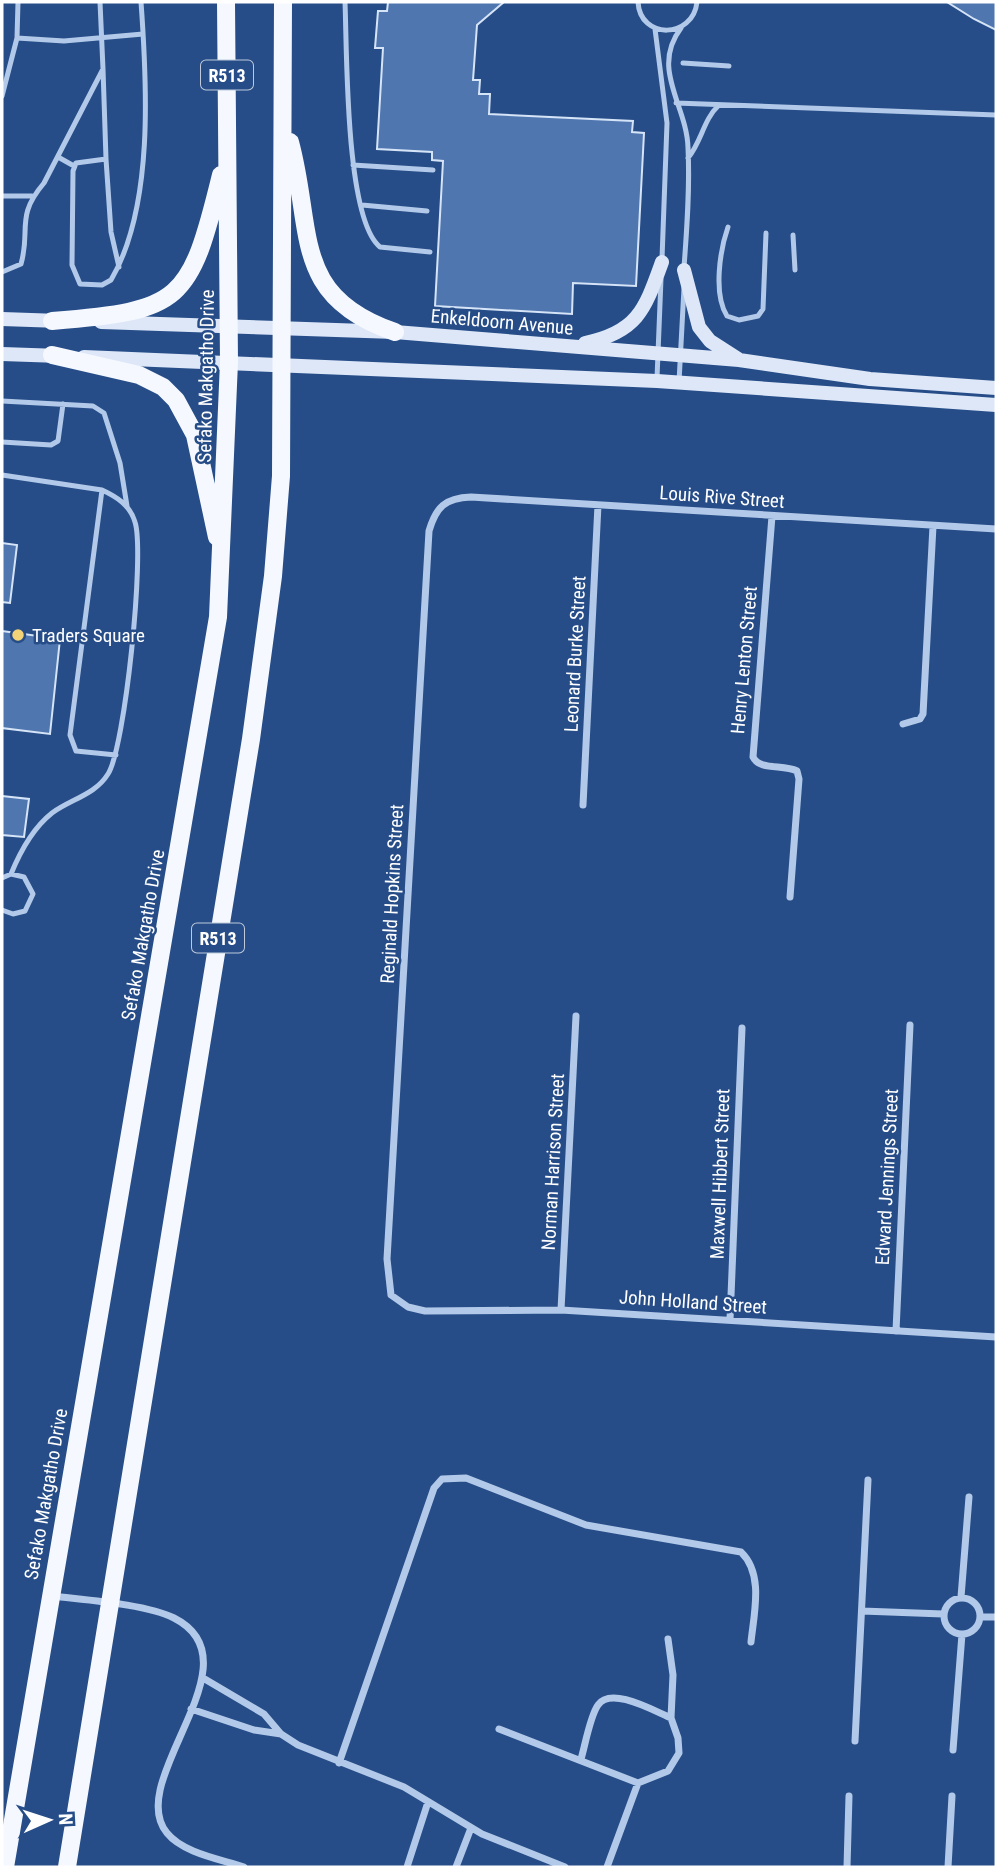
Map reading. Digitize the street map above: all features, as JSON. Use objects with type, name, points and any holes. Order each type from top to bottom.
[{"type":"main road","name":"Sefako Makgatho Drive","points":[[5,1867],[49,1596],[198,750],[218,617],[223,561],[229,362],[226,2]]},
{"type":"main road","name":"R513","points":[[67,1867],[250,739],[273,576],[281,476],[285,122],[283,2]]},
{"type":"main road","points":[[285,122],[296,164],[313,265],[339,303],[365,321],[395,332]]},
{"type":"main road","points":[[52,321],[131,313],[153,307],[176,292],[200,253],[228,148]]},
{"type":"main road","points":[[52,355],[139,375],[163,387],[176,400],[195,435],[223,561]]},
{"type":"street","points":[[566,346],[609,337],[633,323],[645,307],[662,262]]},
{"type":"street","points":[[684,270],[699,327],[710,341],[740,360]]},
{"type":"street","name":"Enkeldoorn Avenue","points":[[2,319],[395,332],[740,360],[870,379],[996,388]]},
{"type":"street","points":[[2,354],[679,382],[996,405]]},
{"type":"street","name":"Louis Rive Street","points":[[447,500],[471,497],[996,529]]},
{"type":"street","name":"Reginald Hopkins Street","points":[[391,1295],[387,1259],[429,531],[434,513],[447,500]]},
{"type":"street","name":"Leonard Burke Street","points":[[583,805],[598,505]]},
{"type":"street","name":"Henry Lenton Street","points":[[772,516],[752,757],[761,765],[797,771],[799,779],[790,897]]},
{"type":"street","points":[[903,724],[920,719],[923,714],[933,526]]},
{"type":"street","name":"Norman Harrison Street","points":[[561,1310],[576,1016]]},
{"type":"street","name":"Edward Jennings Street","points":[[896,1331],[910,1025]]},
{"type":"street","name":"Maxwell Hibbert Street","points":[[730,1320],[742,1028]]},
{"type":"street","name":"John Holland Street","points":[[391,1295],[397,1303],[425,1311],[561,1310],[996,1337]]},
{"type":"street","points":[[339,1763],[434,1488],[443,1479],[466,1478],[586,1525],[741,1552],[753,1567],[756,1592],[751,1642]]},
{"type":"street","points":[[855,1741],[868,1480]]},
{"type":"street","points":[[961,1597],[969,1497]]},
{"type":"street","points":[[49,1596],[110,1602],[172,1617],[182,1623],[202,1653],[203,1678],[158,1800],[160,1822],[174,1840],[244,1867]]},
{"type":"street","points":[[961,1597],[975,1603],[980,1617],[973,1631],[962,1634],[946,1626],[943,1614],[948,1603],[961,1597]]},
{"type":"street","points":[[862,1611],[943,1614]]},
{"type":"street","points":[[980,1617],[996,1617]]},
{"type":"street","points":[[953,1750],[962,1634]]},
{"type":"street","points":[[499,1729],[638,1783],[657,1777],[675,1764],[679,1753],[678,1738],[671,1718],[673,1675],[668,1639]]},
{"type":"street","points":[[203,1678],[264,1714],[281,1734]]},
{"type":"street","points":[[581,1759],[598,1705],[606,1699],[619,1697],[671,1718]]},
{"type":"street","points":[[191,1709],[254,1730],[281,1734],[339,1763],[404,1787],[471,1828],[565,1867]]},
{"type":"street","points":[[607,1867],[638,1783]]},
{"type":"street","points":[[846,1867],[849,1796]]},
{"type":"street","points":[[948,1867],[952,1796]]},
{"type":"street","points":[[407,1867],[428,1802]]},
{"type":"street","points":[[456,1867],[471,1828]]},
{"type":"lane","points":[[100,2],[111,232],[119,267]]},
{"type":"lane","points":[[74,166],[72,265],[80,284],[89,287],[102,285],[111,280],[119,267],[140,182],[145,146],[144,34],[141,2]]},
{"type":"lane","points":[[345,2],[353,165],[367,228],[380,247],[430,252]]},
{"type":"lane","points":[[638,2],[642,16],[655,29],[664,31],[681,28]]},
{"type":"lane","points":[[679,382],[688,158],[687,138],[676,103],[668,61],[673,39],[693,17],[697,2]]},
{"type":"lane","points":[[2,96],[18,38],[18,3]]},
{"type":"lane","points":[[655,29],[667,123],[657,381]]},
{"type":"lane","points":[[18,38],[64,41],[144,34]]},
{"type":"lane","points":[[683,63],[729,65]]},
{"type":"lane","points":[[2,272],[21,264],[26,215],[32,196],[44,183],[103,69]]},
{"type":"lane","points":[[676,103],[996,115]]},
{"type":"lane","points":[[688,158],[698,144],[705,120],[719,104]]},
{"type":"lane","points":[[58,156],[74,166]]},
{"type":"lane","points":[[74,166],[82,161],[106,159]]},
{"type":"lane","points":[[353,165],[433,170]]},
{"type":"lane","points":[[2,196],[32,196]]},
{"type":"lane","points":[[362,205],[427,211]]},
{"type":"lane","points":[[729,227],[722,257],[722,308],[726,316],[739,320],[758,316],[762,309],[766,233]]},
{"type":"lane","points":[[793,235],[795,271]]},
{"type":"lane","points":[[2,401],[93,406],[104,413],[120,463],[127,506]]},
{"type":"lane","points":[[2,442],[51,445],[58,442],[63,404]]},
{"type":"lane","points":[[2,475],[102,490],[117,497],[127,506],[135,519],[138,534],[138,584],[113,767],[95,790],[50,814],[22,849],[11,874],[2,878]]},
{"type":"lane","points":[[102,490],[70,735],[76,751],[116,755]]},
{"type":"lane","points":[[2,910],[19,913],[32,900],[29,881],[11,874]]},
{"type":"building","points":[[388,2],[504,2],[477,25],[473,80],[480,80],[479,94],[490,94],[489,114],[633,121],[632,132],[644,133],[636,286],[573,283],[572,314],[435,306],[443,161],[432,160],[432,152],[377,149],[383,48],[375,48],[378,11],[387,11]]},
{"type":"building","points":[[947,2],[996,2],[996,30],[974,19]]},
{"type":"building","points":[[2,543],[17,545],[10,603],[2,602]]},
{"type":"building","name":"Traders Square","points":[[2,631],[60,639],[50,734],[2,728]]},
{"type":"building","points":[[2,796],[29,799],[24,837],[2,835]]},
{"type":"place","name":"Traders Square","points":[[18,635]]}]
